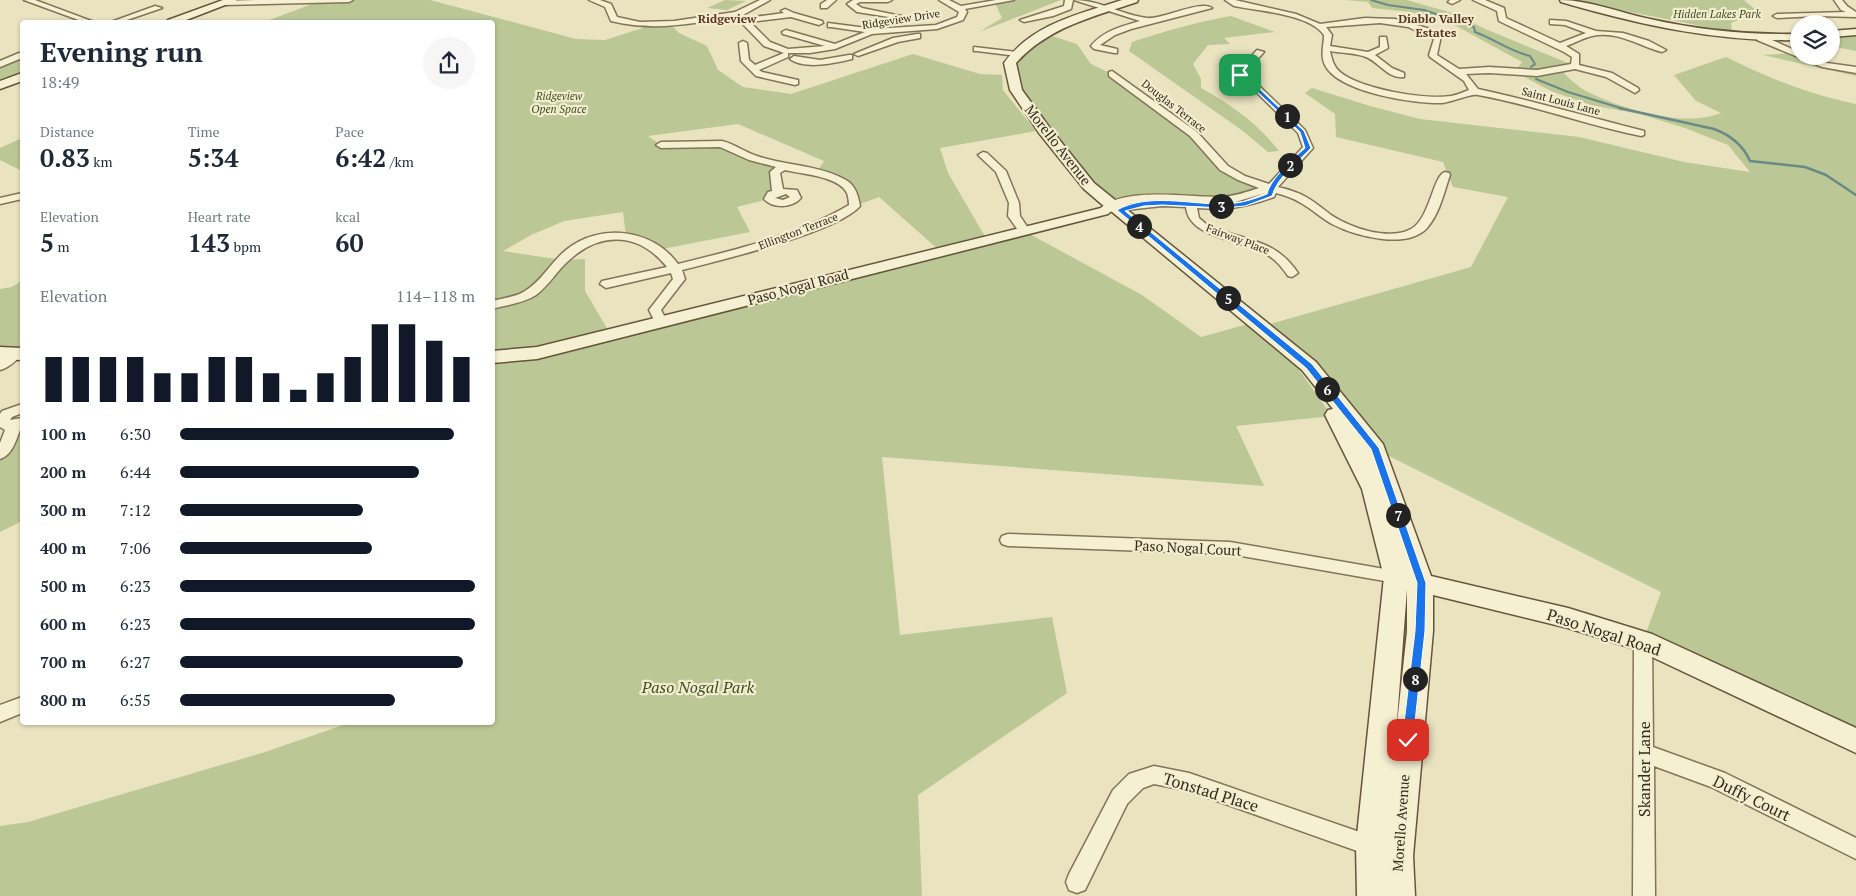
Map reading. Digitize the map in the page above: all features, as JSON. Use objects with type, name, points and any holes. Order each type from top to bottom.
[{"type":"street","points":[[28,0],[84,20]]},
{"type":"street","points":[[168,20],[227,1],[349,0]]},
{"type":"street","points":[[593,0],[608,6],[614,18],[633,24],[649,26],[671,26],[714,16],[791,15],[819,22]]},
{"type":"street","points":[[741,17],[766,0]]},
{"type":"street","points":[[824,6],[832,0]]},
{"type":"street","points":[[888,0],[858,0],[851,4],[860,10],[902,17]]},
{"type":"street","points":[[942,0],[960,8]]},
{"type":"street","name":"Ridgeview Drive","points":[[741,17],[752,45],[786,53],[835,46],[871,33],[937,27],[960,18],[963,12],[960,8],[1010,0]]},
{"type":"street","points":[[1024,20],[1050,14],[1068,7],[1069,0]]},
{"type":"street","points":[[1078,0],[1148,21]]},
{"type":"street","points":[[1103,7],[1118,0]]},
{"type":"street","points":[[977,49],[1012,53],[1020,41],[1035,31],[1065,17],[1133,0]]},
{"type":"street","points":[[1230,0],[1237,4],[1292,16],[1320,26],[1327,33],[1329,40],[1326,48],[1330,68],[1341,77],[1376,92],[1451,100],[1474,91],[1470,81],[1438,62],[1433,55],[1438,38],[1418,27],[1395,22],[1370,20],[1320,26]]},
{"type":"street","points":[[1477,0],[1501,10],[1502,19],[1514,26],[1561,45],[1576,56],[1575,66]]},
{"type":"street","points":[[1565,0],[1610,13],[1684,29],[1760,38],[1790,37]]},
{"type":"street","points":[[1578,0],[1638,14],[1732,32],[1771,34],[1790,33]]},
{"type":"street","points":[[1838,0],[1844,8],[1856,15]]},
{"type":"street","points":[[177,20],[227,1]]},
{"type":"street","points":[[780,7],[791,15]]},
{"type":"street","points":[[121,20],[158,8]]},
{"type":"street","points":[[1114,51],[1095,46],[1096,42],[1148,21],[1184,11],[1208,8]]},
{"type":"street","points":[[1292,16],[1307,8]]},
{"type":"street","points":[[1788,10],[1802,15]]},
{"type":"street","points":[[1777,16],[1790,15]]},
{"type":"street","points":[[1840,15],[1856,15]]},
{"type":"street","points":[[1552,22],[1566,23],[1594,33]]},
{"type":"street","points":[[831,25],[857,27],[888,43]]},
{"type":"street","points":[[1840,29],[1856,30]]},
{"type":"street","points":[[1840,33],[1856,30]]},
{"type":"street","points":[[786,32],[835,46]]},
{"type":"street","points":[[858,54],[888,43],[928,33]]},
{"type":"street","points":[[1561,45],[1574,42],[1594,33],[1612,33],[1634,38],[1662,50]]},
{"type":"street","points":[[1369,56],[1384,48],[1383,38]]},
{"type":"street","points":[[1760,38],[1790,52]]},
{"type":"street","points":[[752,45],[744,61],[759,74],[795,82]]},
{"type":"street","points":[[1326,48],[1369,56],[1389,70],[1400,74]]},
{"type":"street","points":[[1112,209],[1162,203],[1245,204],[1270,195],[1271,188],[1291,164],[1308,148],[1302,132],[1248,80],[1251,62],[1260,52]]},
{"type":"street","points":[[754,69],[786,53],[790,58],[820,62],[849,57]]},
{"type":"street","name":"Morello Avenue","points":[[1012,53],[1002,64],[1003,90],[1112,209],[1297,367],[1335,415],[1373,489],[1396,577],[1371,846],[1373,896]]},
{"type":"street","points":[[0,54],[20,56]]},
{"type":"street","points":[[0,64],[20,56]]},
{"type":"street","points":[[1825,65],[1856,70]]},
{"type":"street","points":[[1456,72],[1489,70],[1537,73],[1575,66],[1609,75],[1636,90]]},
{"type":"street","name":"Douglas Terrace","points":[[1112,74],[1197,137],[1212,157],[1224,168],[1239,177],[1308,201],[1329,218],[1345,227],[1366,233],[1383,235],[1407,235],[1419,229],[1427,221],[1445,175]]},
{"type":"street","points":[[1249,75],[1234,76],[1233,78],[1238,84],[1256,89]]},
{"type":"street","points":[[0,84],[20,76]]},
{"type":"street","name":"Saint Louis Lane","points":[[1474,91],[1532,103],[1608,126],[1641,133]]},
{"type":"street","name":"Ellington Terrace","points":[[661,146],[722,144],[753,158],[817,172],[844,183],[852,192],[855,206],[835,219],[749,249],[676,269]]},
{"type":"street","points":[[983,155],[1000,171],[1014,203],[1014,216],[1024,231]]},
{"type":"street","points":[[778,192],[775,172],[784,166]]},
{"type":"street","points":[[0,201],[20,196]]},
{"type":"street","name":"Fairway Place","points":[[1191,203],[1193,217],[1197,223],[1276,254],[1286,261],[1292,273]]},
{"type":"street","name":"Morello Avenue","points":[[1112,209],[1309,366],[1375,448],[1421,583],[1420,631],[1397,856],[1399,896]]},
{"type":"street","name":"Paso Nogal Road","points":[[495,358],[537,352],[1112,209]]},
{"type":"street","points":[[495,304],[532,294],[562,260],[583,242],[606,236],[626,236],[638,239],[657,250],[676,269],[679,279],[655,310],[661,322]]},
{"type":"street","points":[[606,284],[676,269]]},
{"type":"street","points":[[0,366],[13,353]]},
{"type":"street","points":[[18,425],[9,426],[2,422],[7,414],[20,409]]},
{"type":"street","points":[[0,454],[18,425]]},
{"type":"street","name":"Paso Nogal Court","points":[[1008,540],[1230,548],[1396,577]]},
{"type":"street","name":"Paso Nogal Road","points":[[1396,577],[1568,618],[1643,641],[1856,741]]},
{"type":"street","name":"Skander Lane","points":[[1643,641],[1644,896]]},
{"type":"street","points":[[0,714],[20,706]]},
{"type":"street","name":"Duffy Court","points":[[1644,753],[1718,780],[1856,849]]},
{"type":"street","name":"Tonstad Place","points":[[1077,882],[1120,797],[1136,781],[1154,775],[1189,782],[1397,856]]},
{"type":"green space","name":"Paso Nogal Park","points":[[430,0],[576,39],[605,40],[649,26],[671,25],[679,33],[707,46],[718,70],[743,87],[791,94],[913,54],[980,74],[1002,75],[1003,90],[1036,131],[940,148],[948,173],[987,240],[1024,231],[1142,295],[1201,337],[1248,324],[1297,367],[1332,416],[1236,426],[1264,486],[882,457],[900,635],[1052,617],[1067,693],[918,795],[922,896],[0,896],[0,826],[28,822],[265,752],[343,725],[495,725],[495,20],[269,20],[320,1]],"holes":[[[738,124],[824,161],[817,172],[844,183],[855,206],[879,197],[940,251],[611,335],[585,291],[585,259],[562,260],[503,251],[531,235],[564,221],[623,212],[626,236],[657,250],[750,232],[737,207],[769,199],[777,187],[775,172],[784,166],[722,144],[661,145],[648,136]]]},
{"type":"green space","points":[[725,0],[746,1],[727,10],[707,8]]},
{"type":"green space","points":[[989,0],[1061,0],[979,32],[1002,18],[995,3]]},
{"type":"green space","points":[[1345,0],[1407,0],[1456,14],[1485,29],[1575,66],[1560,69],[1590,93],[1637,111],[1655,115],[1690,119],[1721,113],[1696,101],[1674,75],[1726,57],[1789,85],[1856,104],[1856,741],[1643,641],[1661,592],[1375,449],[1263,326],[1471,267],[1508,197],[1453,187],[1443,162],[1336,137],[1335,114],[1305,93],[1312,88],[1420,119],[1579,137],[1684,162],[1750,172],[1728,145],[1685,128],[1640,114],[1591,105],[1551,91],[1515,72],[1522,62],[1447,21],[1410,12],[1372,8],[1368,2]]},
{"type":"green space","name":"Hidden Lakes Park","points":[[1578,0],[1744,0],[1758,12],[1731,23],[1732,32]]},
{"type":"green space","points":[[1231,16],[1275,32],[1224,38],[1230,44],[1208,45],[1193,64],[1201,79],[1201,88],[1244,116],[1279,151],[1268,152],[1243,131],[1129,51],[1132,42],[1181,27]]},
{"type":"green space","points":[[1856,32],[1856,51],[1840,48],[1840,33]]},
{"type":"green space","points":[[1043,33],[1077,44],[1091,64],[1112,74],[1197,137],[1224,168],[1271,188],[1242,198],[1164,198],[1112,204],[1016,90],[1010,63]]},
{"type":"green space","points":[[1790,53],[1790,61],[1763,55]]},
{"type":"green space","points":[[20,56],[20,75],[0,82],[0,64]]},
{"type":"green space","points":[[1807,65],[1830,65],[1856,70],[1856,76]]},
{"type":"green space","points":[[20,139],[20,170],[0,160],[0,148]]},
{"type":"green space","points":[[20,281],[20,354],[16,353],[0,366],[0,289],[12,287]]},
{"type":"green space","points":[[20,424],[20,522],[0,532],[0,454],[14,426]]},
{"type":"waterway","points":[[1371,0],[1388,5],[1424,10],[1474,27],[1475,32],[1530,56],[1535,64],[1531,67]]},
{"type":"waterway","points":[[1536,79],[1568,92],[1624,109]]},
{"type":"waterway","points":[[1619,108],[1714,129],[1735,141],[1744,150],[1750,161],[1805,167],[1826,175],[1856,195]]},
{"type":"district","name":"Ridgeview","points":[[727,19]]},
{"type":"district","name":"Diablo Valley Estates","points":[[1436,26]]},
{"type":"route","points":[[1240,75],[1249,75],[1248,80],[1302,132],[1308,148],[1291,164],[1271,188],[1270,195],[1245,204],[1191,206],[1162,203],[1120,210],[1263,326],[1309,366],[1375,448],[1421,583],[1420,631],[1408,740]]},
{"type":"park label","name":"Ridgeview Open Space","points":[[559,102]]}]
